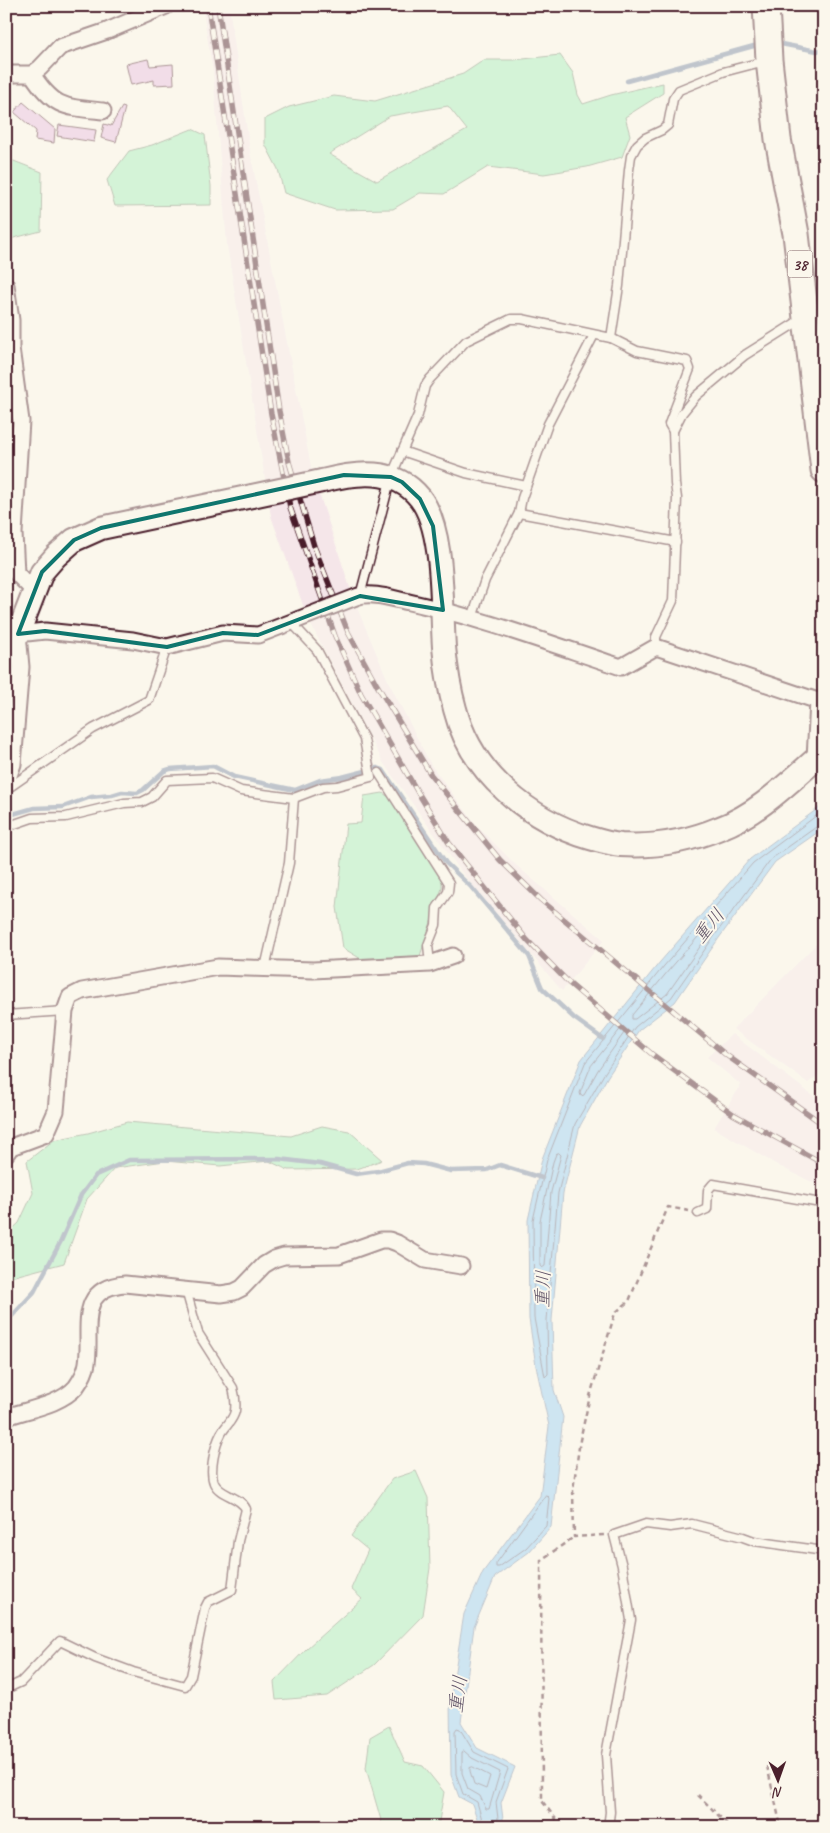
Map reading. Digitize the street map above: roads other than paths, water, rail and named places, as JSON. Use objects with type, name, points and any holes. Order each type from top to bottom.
[{"type":"main road","name":"38","points":[[766,6],[778,139],[796,234],[824,470]]},
{"type":"street","points":[[6,74],[32,74],[60,47],[165,7]]},
{"type":"street","points":[[32,74],[42,90],[52,100],[72,108],[103,111]]},
{"type":"street","points":[[6,285],[11,320],[9,334],[21,421],[14,533],[16,573],[35,592]]},
{"type":"street","points":[[6,784],[13,764],[21,667],[12,636],[35,592],[42,572],[74,540],[101,528],[322,480],[368,474],[391,477],[411,489],[428,511],[437,548],[443,610],[447,677],[455,712],[466,738],[480,761],[497,783],[533,813],[557,826],[584,836],[619,845],[650,844],[700,836],[742,818],[820,755],[818,701],[656,647],[621,667],[472,618],[443,610],[381,596],[358,597],[258,635],[223,633],[166,647],[133,640],[45,631],[12,636]]},
{"type":"street","points":[[6,1154],[11,1147],[46,1134],[56,1112],[64,1011],[70,997],[82,991],[218,967],[313,970],[430,964],[453,956]]},
{"type":"street","points":[[6,1417],[59,1400],[69,1394],[77,1385],[84,1374],[87,1363],[87,1325],[93,1301],[101,1292],[113,1285],[125,1284],[222,1294],[234,1292],[242,1288],[264,1265],[274,1259],[284,1256],[339,1255],[381,1240],[397,1243],[425,1260],[461,1266]]},
{"type":"lane","points":[[611,338],[629,170],[637,145],[645,138],[662,130],[668,124],[673,99],[679,90],[769,50]]},
{"type":"lane","points":[[656,647],[656,637],[673,601],[678,498],[674,484],[673,431],[682,413],[696,396],[745,356],[806,316]]},
{"type":"lane","points":[[358,597],[391,477],[418,415],[425,386],[430,378],[466,342],[511,319],[522,319],[611,338],[637,351],[687,361],[690,364],[690,368],[668,424],[673,431]]},
{"type":"lane","points":[[472,618],[484,580],[519,513],[526,486],[548,424],[594,335]]},
{"type":"lane","points":[[402,451],[466,474],[526,486]]},
{"type":"lane","points":[[519,513],[676,542]]},
{"type":"lane","points":[[6,827],[32,818],[66,817],[124,803],[142,802],[152,797],[167,780],[212,778],[241,791],[294,798],[323,787],[337,786],[370,777],[364,739],[317,650],[294,621]]},
{"type":"lane","points":[[6,789],[93,729],[149,700],[166,647]]},
{"type":"lane","points":[[379,773],[449,883],[448,892],[437,908],[436,924],[428,945],[430,964]]},
{"type":"lane","points":[[265,968],[289,863],[294,798]]},
{"type":"lane","points":[[6,1015],[64,1011]]},
{"type":"lane","points":[[698,1213],[707,1209],[708,1190],[713,1184],[824,1202]]},
{"type":"lane","points":[[6,1689],[21,1682],[60,1641],[95,1658],[133,1672],[185,1686],[190,1676],[205,1608],[208,1602],[232,1590],[238,1541],[246,1510],[244,1504],[218,1489],[214,1482],[211,1467],[221,1434],[232,1420],[235,1412],[235,1398],[233,1388],[198,1333],[186,1290]]},
{"type":"lane","points":[[608,1827],[610,1812],[606,1755],[631,1620],[622,1566],[614,1535],[646,1524],[670,1527],[692,1524],[754,1541],[824,1551]]},
{"type":"water","name":"重川","points":[[824,804],[824,828],[775,862],[675,1002],[639,1030],[608,1076],[580,1126],[563,1193],[552,1320],[554,1390],[563,1417],[551,1527],[529,1552],[495,1577],[474,1627],[461,1722],[477,1748],[515,1767],[501,1803],[504,1827],[480,1827],[472,1804],[459,1797],[451,1775],[450,1702],[464,1614],[483,1572],[540,1496],[549,1426],[536,1366],[529,1319],[528,1220],[542,1159],[581,1060],[660,962],[750,859]]},
{"type":"waterway","points":[[776,43],[817,51],[824,49]]},
{"type":"waterway","points":[[627,81],[761,44]]},
{"type":"waterway","points":[[6,816],[34,808],[63,807],[91,797],[122,792],[137,793],[164,771],[170,769],[213,766],[234,777],[295,790],[320,780],[342,777],[377,768],[383,770],[446,863],[471,887],[529,956],[542,988],[574,1018],[603,1039]]},
{"type":"waterway","points":[[6,1319],[12,1316],[34,1292],[61,1241],[81,1195],[96,1175],[129,1160],[279,1159],[320,1164],[356,1174],[378,1171],[408,1163],[424,1164],[451,1171],[487,1170],[500,1165],[542,1178]]},
{"type":"railway","points":[[208,6],[271,414],[290,507],[335,636],[361,694],[449,843],[527,940],[570,984],[653,1055],[733,1114],[824,1164]]},
{"type":"railway","points":[[218,6],[279,411],[289,462],[314,546],[348,632],[377,685],[431,775],[500,860],[541,900],[726,1055],[824,1125]]}]
